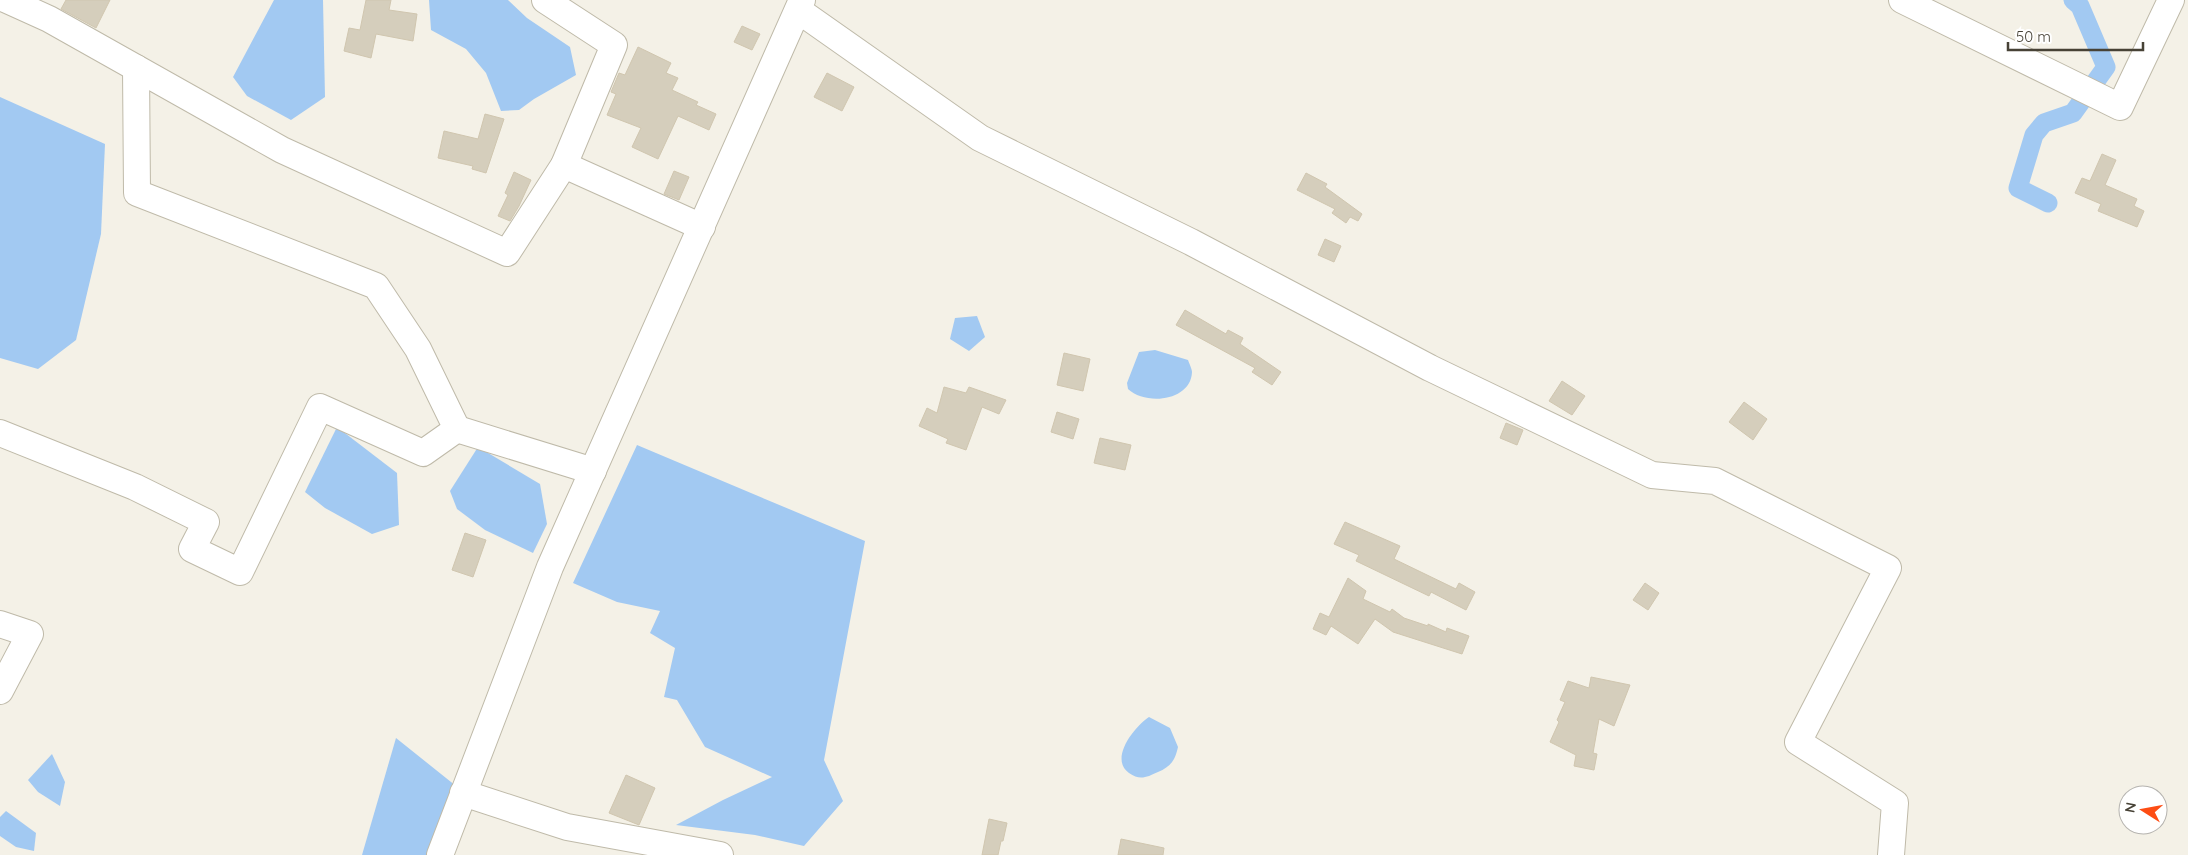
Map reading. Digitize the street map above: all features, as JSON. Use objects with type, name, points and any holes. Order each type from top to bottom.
[{"type":"street","points":[[7,0],[49,19],[282,150],[507,253],[564,165],[614,45],[545,0]]},
{"type":"street","points":[[1902,0],[2120,107],[2172,0]]},
{"type":"street","points":[[2180,0],[2188,6]]},
{"type":"street","points":[[440,855],[550,567],[800,5],[980,138],[1191,242],[1430,368],[1652,474],[1714,481],[1888,568],[1798,742],[1895,803],[1891,855]]},
{"type":"street","points":[[136,68],[137,193],[376,286],[418,349],[456,429],[593,471]]},
{"type":"street","points":[[564,165],[702,227]]},
{"type":"street","points":[[0,433],[135,487],[206,522],[192,549],[240,572],[320,407],[423,453],[456,429]]},
{"type":"street","points":[[0,624],[30,634],[0,691]]},
{"type":"street","points":[[463,793],[567,827],[720,855]]},
{"type":"water","points":[[274,0],[323,0],[325,97],[291,120],[247,96],[233,77]]},
{"type":"water","points":[[429,0],[508,0],[527,18],[570,47],[576,75],[534,99],[519,110],[501,111],[486,73],[466,49],[431,30]]},
{"type":"water","points":[[0,97],[105,144],[101,234],[76,340],[38,369],[0,358]]},
{"type":"water","points":[[977,316],[985,337],[969,351],[950,339],[955,318]]},
{"type":"water","points":[[1155,350],[1188,360],[1192,372],[1190,382],[1176,395],[1156,399],[1145,398],[1128,389],[1127,383],[1139,352]]},
{"type":"water","points":[[337,427],[397,473],[399,525],[372,534],[325,508],[305,492]]},
{"type":"water","points":[[637,445],[865,541],[824,760],[843,801],[804,846],[755,835],[676,825],[772,777],[705,747],[677,700],[664,697],[675,648],[650,633],[660,611],[617,602],[573,583]]},
{"type":"water","points":[[478,447],[540,484],[547,524],[533,553],[485,530],[457,509],[450,491]]},
{"type":"water","points":[[1149,717],[1170,728],[1178,747],[1174,760],[1166,768],[1147,777],[1140,778],[1129,773],[1124,767],[1122,760],[1123,752],[1131,735]]},
{"type":"water","points":[[396,738],[456,786],[433,855],[362,855]]},
{"type":"water","points":[[52,754],[65,782],[60,806],[38,792],[28,780]]},
{"type":"water","points":[[6,811],[36,833],[34,851],[16,847],[0,836],[0,817]]},
{"type":"building","points":[[66,0],[110,0],[96,28],[61,9]]},
{"type":"building","points":[[366,0],[391,0],[389,10],[417,14],[413,41],[376,34],[371,58],[344,51],[349,28],[360,30]]},
{"type":"building","points":[[742,26],[760,34],[752,50],[734,42]]},
{"type":"building","points":[[638,47],[671,63],[666,73],[678,78],[672,90],[698,102],[696,105],[716,114],[709,130],[678,116],[658,159],[632,147],[641,128],[607,115],[616,94],[611,92],[619,73],[625,75]]},
{"type":"building","points":[[827,73],[854,87],[842,111],[814,97]]},
{"type":"building","points":[[485,114],[504,119],[486,173],[472,169],[473,166],[438,158],[444,131],[478,139]]},
{"type":"building","points":[[2102,154],[2116,160],[2105,185],[2137,199],[2134,206],[2144,211],[2137,227],[2098,211],[2101,204],[2075,193],[2082,178],[2090,181]]},
{"type":"building","points":[[674,171],[689,177],[679,200],[664,194]]},
{"type":"building","points":[[514,172],[531,180],[510,221],[498,216],[508,195],[505,193]]},
{"type":"building","points":[[1306,173],[1327,184],[1325,187],[1362,214],[1358,221],[1350,217],[1346,223],[1332,213],[1335,209],[1297,190]]},
{"type":"building","points":[[1325,239],[1341,246],[1334,262],[1318,255]]},
{"type":"building","points":[[1185,310],[1226,334],[1228,330],[1243,338],[1240,344],[1281,372],[1272,385],[1252,372],[1255,368],[1176,325]]},
{"type":"building","points":[[1064,353],[1090,359],[1083,391],[1057,385]]},
{"type":"building","points":[[1562,381],[1585,396],[1572,415],[1549,401]]},
{"type":"building","points":[[944,387],[966,393],[969,387],[1006,400],[999,414],[982,407],[966,450],[946,443],[948,439],[919,426],[927,408],[937,413]]},
{"type":"building","points":[[1744,402],[1767,419],[1753,440],[1729,422]]},
{"type":"building","points":[[1057,412],[1079,419],[1073,439],[1051,432]]},
{"type":"building","points":[[1506,423],[1523,430],[1517,445],[1500,438]]},
{"type":"building","points":[[1100,438],[1131,445],[1125,470],[1094,463]]},
{"type":"building","points":[[1345,522],[1400,546],[1394,559],[1456,589],[1459,583],[1475,592],[1466,610],[1431,592],[1429,596],[1356,561],[1359,555],[1334,544]]},
{"type":"building","points":[[465,533],[486,540],[473,577],[452,570]]},
{"type":"building","points":[[1348,578],[1366,591],[1363,599],[1390,612],[1392,609],[1404,618],[1428,626],[1428,624],[1446,632],[1447,628],[1469,636],[1462,654],[1393,632],[1375,619],[1358,644],[1331,626],[1326,635],[1313,629],[1320,613],[1329,617]]},
{"type":"building","points":[[1645,583],[1659,593],[1648,610],[1633,600]]},
{"type":"building","points":[[1591,677],[1630,685],[1614,726],[1599,719],[1593,753],[1597,754],[1594,770],[1574,766],[1576,755],[1550,742],[1565,702],[1560,700],[1568,681],[1589,688]]},
{"type":"building","points":[[626,775],[655,788],[639,825],[609,813]]},
{"type":"building","points":[[989,819],[1007,823],[998,855],[982,855]]},
{"type":"building","points":[[1121,839],[1164,848],[1163,855],[1118,855]]},
{"type":"waterway","points":[[2048,203],[2018,188],[2034,135],[2044,123],[2073,113],[2106,67],[2080,6],[2073,0]]}]
